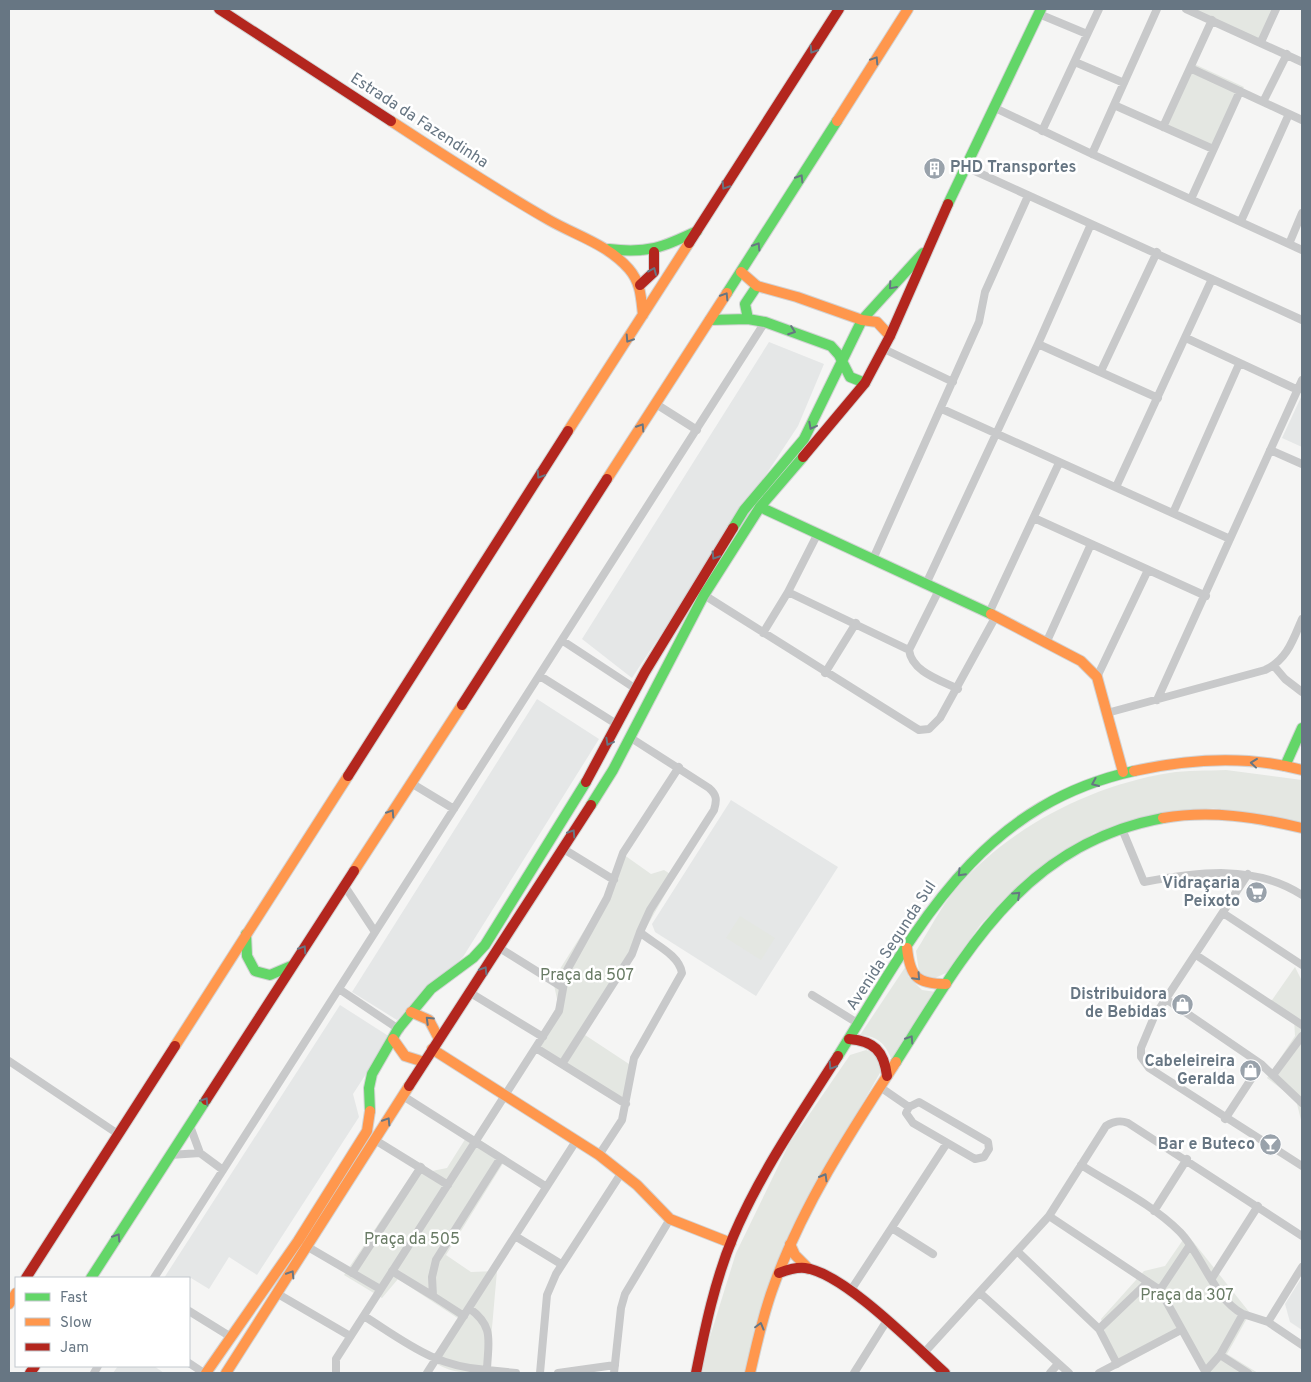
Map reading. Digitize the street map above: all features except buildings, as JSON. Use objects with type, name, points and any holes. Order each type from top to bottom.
[{"type":"main road","name":"Estrada da Fazendinha","points":[[219,9],[482,180],[551,221],[608,249],[632,253],[654,252],[697,231]]},
{"type":"main road","points":[[27,1277],[839,9]]},
{"type":"main road","points":[[92,1277],[741,272],[908,9]]},
{"type":"main road","points":[[226,1373],[308,1247],[432,1049],[613,770],[704,595],[760,507],[865,383],[884,349],[926,251],[1040,11]]},
{"type":"main road","name":"Estrada da Fazendinha","points":[[608,249],[630,270],[640,285]]},
{"type":"main road","points":[[205,1373],[298,1241],[367,1131],[371,1119],[371,1078],[411,1012],[432,988],[479,953],[598,762],[645,672],[748,503],[804,439],[842,365],[862,320],[892,285],[926,251]]},
{"type":"main road","points":[[643,316],[640,285],[655,272],[654,252]]},
{"type":"main road","points":[[741,272],[757,286],[797,297],[862,320],[876,322],[890,336]]},
{"type":"main road","points":[[748,319],[746,304],[757,286]]},
{"type":"main road","points":[[710,320],[748,319],[765,322],[831,346],[835,348],[849,377],[865,383]]},
{"type":"main road","points":[[760,507],[993,615],[1047,641],[1081,661],[1097,677],[1123,772]]},
{"type":"main road","points":[[645,672],[661,678]]},
{"type":"main road","points":[[1284,766],[1302,728]]},
{"type":"main road","name":"Avenida Segunda Sul","points":[[696,1373],[702,1339],[731,1243],[785,1140],[907,948],[952,882],[996,839],[1046,804],[1123,772],[1171,763],[1218,760],[1301,767]]},
{"type":"main road","points":[[598,762],[613,770]]},
{"type":"main road","points":[[750,1373],[765,1308],[806,1208],[963,956],[991,920],[1036,877],[1068,854],[1094,840],[1122,829],[1153,820],[1187,815],[1223,813],[1271,820],[1302,828]]},
{"type":"main road","points":[[246,934],[244,952],[246,960],[257,971],[270,976],[277,975],[293,965]]},
{"type":"main road","points":[[907,948],[910,969],[917,979],[922,983],[946,984]]},
{"type":"main road","points":[[411,1012],[427,1016],[434,1024],[439,1039]]},
{"type":"main road","points":[[849,1039],[864,1039],[874,1044],[882,1053],[886,1064],[887,1076]]},
{"type":"main road","points":[[394,1040],[402,1055],[413,1061],[424,1062]]},
{"type":"main road","points":[[432,1049],[599,1155],[622,1172],[670,1219],[731,1243]]},
{"type":"main road","points":[[790,1244],[796,1255],[809,1269],[851,1290],[944,1373]]},
{"type":"main road","points":[[779,1273],[796,1268],[809,1269]]},
{"type":"main road","points":[[241,1321],[254,1331]]},
{"type":"street","points":[[1042,131],[1076,62],[1099,9]]},
{"type":"street","points":[[1092,154],[1157,9]]},
{"type":"street","points":[[1186,9],[1302,62]]},
{"type":"street","points":[[1261,42],[1276,9]]},
{"type":"street","points":[[1040,11],[1087,34]]},
{"type":"street","points":[[1164,128],[1212,20]]},
{"type":"street","points":[[1263,102],[1287,54]]},
{"type":"street","points":[[1076,62],[1124,83]]},
{"type":"street","points":[[1190,68],[1302,120]]},
{"type":"street","points":[[1191,199],[1240,91]]},
{"type":"street","points":[[1114,105],[1213,149]]},
{"type":"street","points":[[994,107],[1042,131],[1302,250]]},
{"type":"street","points":[[1241,221],[1289,114]]},
{"type":"street","points":[[966,167],[1157,252],[1302,320]]},
{"type":"street","points":[[873,559],[942,409],[979,322],[985,292],[1028,196]]},
{"type":"street","points":[[1289,244],[1302,213]]},
{"type":"street","points":[[926,584],[997,434],[1091,224]]},
{"type":"street","points":[[1101,371],[1157,252]]},
{"type":"street","points":[[1116,487],[1212,279]]},
{"type":"street","points":[[155,1277],[338,989],[563,642],[765,322]]},
{"type":"street","points":[[1186,338],[1298,390]]},
{"type":"street","points":[[1038,344],[1158,398]]},
{"type":"street","points":[[884,349],[953,382]]},
{"type":"street","points":[[1173,513],[1239,364]]},
{"type":"street","points":[[1157,700],[1206,596],[1302,380]]},
{"type":"street","points":[[656,404],[697,430]]},
{"type":"street","points":[[942,409],[1230,539]]},
{"type":"street","points":[[1270,450],[1302,464]]},
{"type":"street","points":[[704,595],[825,673],[918,730],[924,731],[935,725],[958,689],[993,615],[1059,463]]},
{"type":"street","points":[[1034,518],[1206,596]]},
{"type":"street","points":[[763,633],[788,592],[817,535]]},
{"type":"street","points":[[1047,641],[1091,544]]},
{"type":"street","points":[[1097,677],[1148,570]]},
{"type":"street","points":[[939,590],[909,650],[910,658],[916,666],[958,689]]},
{"type":"street","points":[[788,592],[909,650]]},
{"type":"street","points":[[1107,713],[1274,666],[1287,652],[1302,619]]},
{"type":"street","points":[[825,673],[856,623]]},
{"type":"street","points":[[563,642],[636,689]]},
{"type":"street","points":[[1274,666],[1285,679],[1302,692]]},
{"type":"street","points":[[540,676],[618,725]]},
{"type":"street","points":[[562,1064],[632,954],[650,910],[716,804],[716,797],[713,792],[631,738]]},
{"type":"street","points":[[336,1373],[336,1359],[350,1336],[559,1011],[562,1003],[562,987],[571,960],[607,898],[628,842],[679,768]]},
{"type":"street","points":[[411,782],[454,809]]},
{"type":"street","points":[[1122,829],[1144,882],[1215,872],[1248,874],[1283,884],[1302,894]]},
{"type":"street","points":[[562,848],[614,880]]},
{"type":"street","points":[[1248,874],[1166,999],[1145,1036],[1141,1048],[1145,1064],[1226,1119],[1302,1166]]},
{"type":"street","points":[[344,885],[375,932]]},
{"type":"street","points":[[1223,913],[1302,965]]},
{"type":"street","points":[[599,1155],[620,1124],[626,1104],[634,1058],[682,973],[681,966],[675,958],[640,932]]},
{"type":"street","points":[[498,947],[562,987]]},
{"type":"street","points":[[1196,955],[1302,1025]]},
{"type":"street","points":[[338,989],[400,1030]]},
{"type":"street","points":[[470,992],[543,1037]]},
{"type":"street","points":[[812,995],[859,1024]]},
{"type":"street","points":[[1166,999],[1261,1064],[1302,1103]]},
{"type":"street","points":[[1273,1075],[1302,1036]]},
{"type":"street","points":[[536,1048],[626,1104]]},
{"type":"street","points":[[9,1061],[118,1134]]},
{"type":"street","points":[[1226,1119],[1261,1064]]},
{"type":"street","points":[[880,1087],[909,1107]]},
{"type":"street","points":[[403,1096],[545,1186]]},
{"type":"street","points":[[914,1103],[926,1104],[984,1139],[988,1142],[989,1149],[984,1157],[975,1159],[947,1143],[913,1123],[906,1114],[909,1107],[914,1103]]},
{"type":"street","points":[[923,1354],[1049,1216],[1106,1126],[1122,1121],[1186,1159],[1302,1236]]},
{"type":"street","points":[[190,1125],[200,1153],[224,1170]]},
{"type":"street","points":[[375,1140],[448,1185]]},
{"type":"street","points":[[427,1373],[545,1186],[576,1141]]},
{"type":"street","points":[[851,1290],[947,1143]]},
{"type":"street","points":[[170,1155],[200,1153]]},
{"type":"street","points":[[433,1296],[432,1277],[436,1260],[500,1159]]},
{"type":"street","points":[[1154,1211],[1186,1159]]},
{"type":"street","points":[[1081,1165],[1154,1211],[1179,1231],[1228,1303],[1243,1314],[1268,1322],[1302,1345]]},
{"type":"street","points":[[352,1274],[421,1167]]},
{"type":"street","points":[[540,1373],[547,1295],[561,1264],[622,1172]]},
{"type":"street","points":[[1212,1278],[1258,1206]]},
{"type":"street","points":[[1049,1216],[1160,1290],[1206,1372],[1220,1356],[1243,1314]]},
{"type":"street","points":[[558,1373],[614,1369],[621,1308],[625,1294],[670,1219]]},
{"type":"street","points":[[892,1228],[933,1254]]},
{"type":"street","points":[[515,1236],[561,1264]]},
{"type":"street","points":[[1160,1290],[1190,1245]]},
{"type":"street","points":[[308,1247],[380,1289]]},
{"type":"street","points":[[1018,1252],[1099,1329],[1117,1364]]},
{"type":"street","points":[[1268,1322],[1302,1267]]},
{"type":"street","points":[[392,1271],[464,1316]]},
{"type":"street","points":[[1099,1329],[1148,1282]]},
{"type":"street","points":[[980,1293],[1070,1373]]},
{"type":"street","points":[[278,1294],[350,1336]]},
{"type":"street","points":[[469,1308],[484,1321],[487,1328],[487,1370]]},
{"type":"street","points":[[190,1312],[231,1337]]},
{"type":"street","points":[[364,1316],[434,1360],[460,1368],[516,1373]]},
{"type":"street","points":[[854,1373],[886,1322]]},
{"type":"street","points":[[1099,1373],[1182,1330]]},
{"type":"street","points":[[1220,1356],[1248,1373]]},
{"type":"street","points":[[190,1364],[205,1373]]},
{"type":"street","points":[[1050,1373],[1058,1364]]},
{"type":"shaded area","points":[[769,342],[824,364],[798,426],[632,678],[582,639]]},
{"type":"shaded area","points":[[1302,395],[1302,447],[1282,438]]},
{"type":"shaded area","points":[[537,699],[599,739],[463,957],[397,1020],[352,992]]},
{"type":"shaded area","points":[[731,800],[838,867],[756,996],[655,932],[652,924]]},
{"type":"shaded area","points":[[340,1005],[390,1037],[353,1094],[359,1117],[257,1275],[229,1257],[209,1289],[190,1279],[190,1277],[165,1277]]},
{"type":"shaded area","points":[[1302,1277],[1302,1330],[1290,1322],[1285,1304]]},
{"type":"shaded area","points":[[117,1367],[155,1367],[164,1373],[113,1373]]},
{"type":"green space","points":[[1180,9],[1280,9],[1263,45]]},
{"type":"green space","points":[[1190,62],[1244,87],[1212,152],[1159,128]]},
{"type":"green space","points":[[1226,770],[1302,780],[1302,825],[1269,816],[1213,808],[1134,820],[1094,833],[1059,854],[1016,888],[981,924],[946,973],[935,978],[925,977],[919,972],[916,951],[939,912],[955,890],[1000,847],[1025,829],[1080,799],[1139,779],[1176,772]]},
{"type":"green space","name":"Praça da 507","points":[[620,852],[651,874],[664,870],[675,877],[585,1035],[632,1066],[624,1107],[533,1048],[558,1004],[553,980],[604,899]]},
{"type":"green space","points":[[740,916],[775,938],[761,960],[726,938]]},
{"type":"green space","points":[[908,963],[908,976],[922,990],[936,992],[892,1061],[881,1042],[872,1037],[860,1035]]},
{"type":"green space","points":[[1295,967],[1302,981],[1302,1124],[1296,1100],[1267,1078],[1295,1036],[1294,1018],[1270,1003]]},
{"type":"green space","points":[[866,1050],[876,1054],[881,1071],[790,1231],[759,1315],[747,1373],[701,1373],[704,1356],[736,1253],[789,1144],[850,1055]]},
{"type":"green space","name":"Praça da 505","points":[[469,1133],[507,1157],[446,1255],[471,1272],[497,1271],[488,1373],[465,1373],[451,1370],[444,1368],[431,1359],[459,1319],[398,1279],[382,1298],[344,1275],[420,1162],[432,1171],[447,1168]]},
{"type":"green space","name":"Praça da 307","points":[[1187,1234],[1250,1313],[1227,1354],[1258,1373],[1204,1373],[1181,1334],[1116,1369],[1101,1319],[1144,1271],[1165,1266]]},
{"type":"traffic: fast","points":[[948,204],[1041,9]]},
{"type":"traffic: fast","points":[[727,293],[837,121]]},
{"type":"traffic: fast","points":[[609,249],[634,251],[655,248],[697,231]]},
{"type":"traffic: fast","points":[[733,528],[744,510],[804,439],[862,320],[923,253]]},
{"type":"traffic: fast","points":[[748,319],[745,304],[757,286]]},
{"type":"traffic: fast","points":[[710,320],[748,319],[765,322],[831,346],[839,355],[850,377],[865,383]]},
{"type":"traffic: fast","points":[[591,805],[613,770],[704,595],[760,507],[803,457]]},
{"type":"traffic: fast","points":[[760,507],[991,614]]},
{"type":"traffic: fast","points":[[1285,766],[1302,728]]},
{"type":"traffic: fast","points":[[838,1056],[924,920],[956,880],[991,844],[1032,813],[1079,788],[1134,771]]},
{"type":"traffic: fast","points":[[370,1111],[369,1088],[372,1074],[398,1029],[431,989],[473,958],[485,945],[586,782]]},
{"type":"traffic: fast","points":[[896,1062],[974,943],[1003,908],[1035,878],[1072,852],[1114,831],[1163,818]]},
{"type":"traffic: fast","points":[[246,934],[247,956],[255,971],[270,975],[291,966]]},
{"type":"traffic: fast","points":[[92,1277],[206,1100]]},
{"type":"traffic: slow","points":[[837,121],[908,9]]},
{"type":"traffic: slow","points":[[391,121],[469,172],[560,226],[611,253],[633,274],[640,291],[643,315]]},
{"type":"traffic: slow","points":[[568,431],[689,243]]},
{"type":"traffic: slow","points":[[741,272],[757,286],[797,297],[862,320],[877,322],[890,336]]},
{"type":"traffic: slow","points":[[607,479],[727,293]]},
{"type":"traffic: slow","points":[[991,614],[1081,661],[1097,677],[1123,772]]},
{"type":"traffic: slow","points":[[354,871],[462,705]]},
{"type":"traffic: slow","points":[[1134,771],[1196,761],[1218,760],[1260,762],[1302,770]]},
{"type":"traffic: slow","points":[[175,1046],[348,776]]},
{"type":"traffic: slow","points":[[1163,818],[1198,815],[1233,816],[1302,828]]},
{"type":"traffic: slow","points":[[907,948],[910,966],[917,977],[936,984],[946,984]]},
{"type":"traffic: slow","points":[[411,1012],[429,1020],[439,1039]]},
{"type":"traffic: slow","points":[[393,1039],[405,1056],[424,1062]]},
{"type":"traffic: slow","points":[[432,1049],[599,1155],[637,1185],[670,1219],[731,1243]]},
{"type":"traffic: slow","points":[[750,1373],[770,1296],[799,1226],[829,1170],[896,1062]]},
{"type":"traffic: slow","points":[[226,1373],[409,1086]]},
{"type":"traffic: slow","points":[[206,1373],[298,1241],[367,1131],[370,1111]]},
{"type":"traffic: slow","points":[[790,1244],[795,1255],[809,1269]]},
{"type":"traffic: slow","points":[[9,1304],[15,1295]]},
{"type":"traffic: jam","points":[[219,9],[391,121]]},
{"type":"traffic: jam","points":[[689,243],[839,9]]},
{"type":"traffic: jam","points":[[803,457],[865,383],[890,336],[948,204]]},
{"type":"traffic: jam","points":[[640,285],[654,272],[654,252]]},
{"type":"traffic: jam","points":[[348,776],[568,431]]},
{"type":"traffic: jam","points":[[462,705],[607,479]]},
{"type":"traffic: jam","points":[[586,782],[645,672],[733,528]]},
{"type":"traffic: jam","points":[[409,1086],[591,805]]},
{"type":"traffic: jam","points":[[206,1100],[354,871]]},
{"type":"traffic: jam","points":[[849,1039],[865,1042],[876,1049],[886,1067],[887,1076]]},
{"type":"traffic: jam","points":[[27,1277],[175,1046]]},
{"type":"traffic: jam","points":[[696,1373],[716,1287],[733,1237],[768,1167],[838,1056]]},
{"type":"traffic: jam","points":[[779,1273],[795,1268],[805,1268],[821,1273],[839,1283],[859,1296],[878,1312],[945,1373]]},
{"type":"traffic: jam","points":[[30,1373],[34,1367]]},
{"type":"place","name":"PHD Transportes","points":[[934,168]]},
{"type":"place","name":"Vidraçaria Peixoto","points":[[1256,893]]},
{"type":"place","name":"Distribuidora de Bebidas","points":[[1183,1004]]},
{"type":"place","name":"Cabeleireira Geralda","points":[[1251,1071]]},
{"type":"place","name":"Bar e Buteco","points":[[1271,1145]]}]
